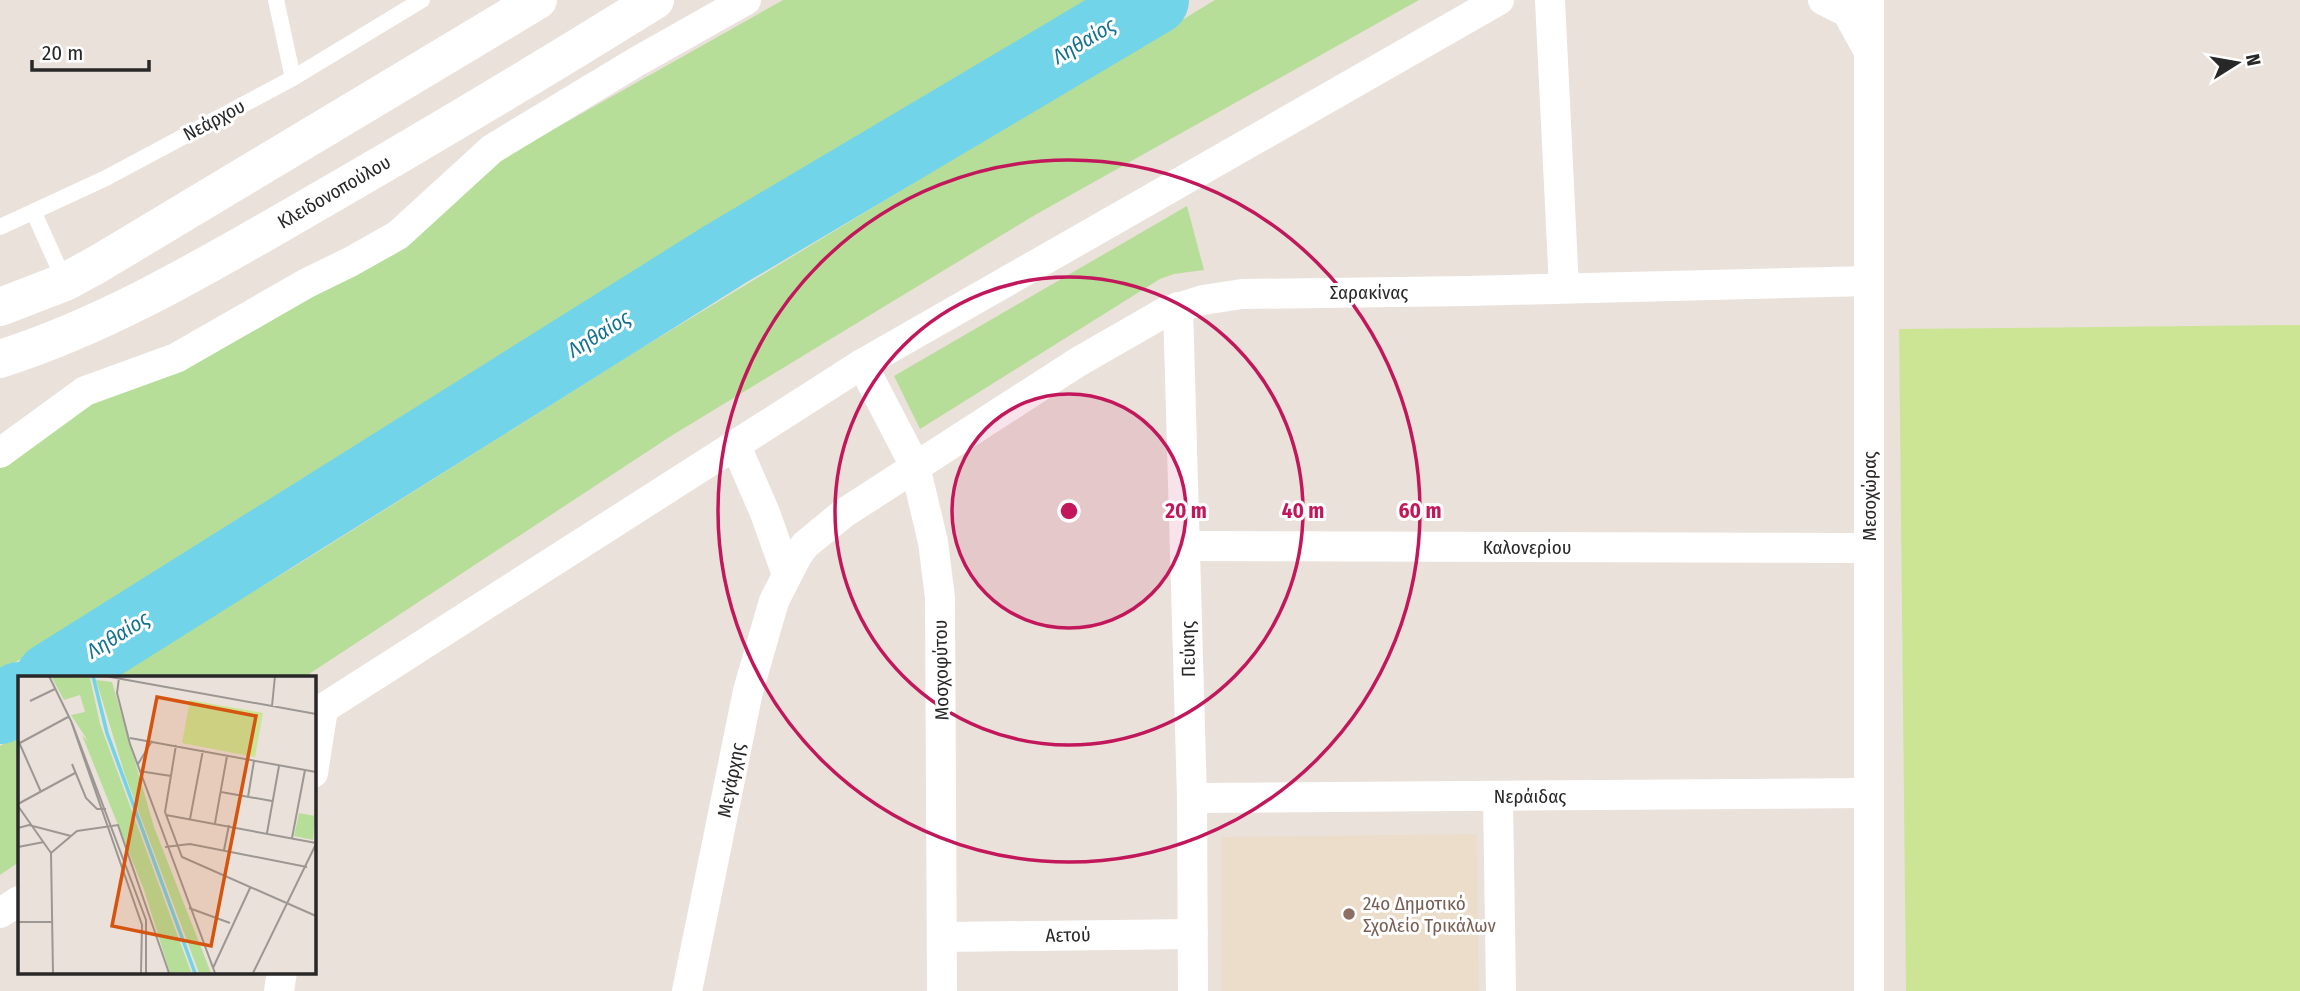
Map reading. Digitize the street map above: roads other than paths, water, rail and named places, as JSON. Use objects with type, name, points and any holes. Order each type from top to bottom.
[{"type":"street","points":[[0,307],[65,282],[538,0]]},
{"type":"street","name":"Κλειδονοπούλου","points":[[0,359],[66,337],[142,301],[457,121],[655,0]]},
{"type":"street","points":[[0,453],[85,391],[176,358],[307,283],[398,235],[492,149],[636,62],[746,0]]},
{"type":"street","points":[[315,749],[318,712],[862,364],[1499,0]]},
{"type":"street","points":[[1550,0],[1564,288]]},
{"type":"street","points":[[1824,0],[1847,12],[1870,53]]},
{"type":"street","name":"Μεσοχώρας","points":[[1869,0],[1869,991]]},
{"type":"street","points":[[457,121],[492,149]]},
{"type":"street","name":"Σαρακίνας","points":[[915,466],[1145,321],[1203,300],[1242,294],[1870,281]]},
{"type":"street","name":"Πεύκης","points":[[1178,307],[1192,798],[1193,991]]},
{"type":"street","name":"Μοσχοφύτου","points":[[862,364],[915,466],[933,541],[940,598],[944,937],[942,991]]},
{"type":"street","points":[[736,446],[765,513],[786,572]]},
{"type":"street","name":"Μεγάρχης","points":[[687,991],[748,691],[774,601],[786,572],[805,545],[820,532],[915,466]]},
{"type":"street","name":"Καλονερίου","points":[[1186,546],[1869,548]]},
{"type":"street","name":"Νεράιδας","points":[[1192,798],[1868,793]]},
{"type":"street","points":[[1498,796],[1501,991]]},
{"type":"street","points":[[0,913],[18,902]]},
{"type":"street","name":"Αετού","points":[[944,937],[1193,933]]},
{"type":"lane","points":[[276,0],[293,78]]},
{"type":"lane","name":"Νεάρχου","points":[[0,227],[106,178],[293,78],[422,0]]},
{"type":"lane","points":[[34,213],[65,282]]},
{"type":"waterway","name":"Ληθαίος","points":[[53,676],[724,255],[1154,0]]},
{"type":"waterway","name":"Ληθαίος","points":[[0,709],[18,698]]},
{"type":"place","name":"24ο Δημοτικό Σχολείο Τρικάλων","points":[[1349,914]]}]
